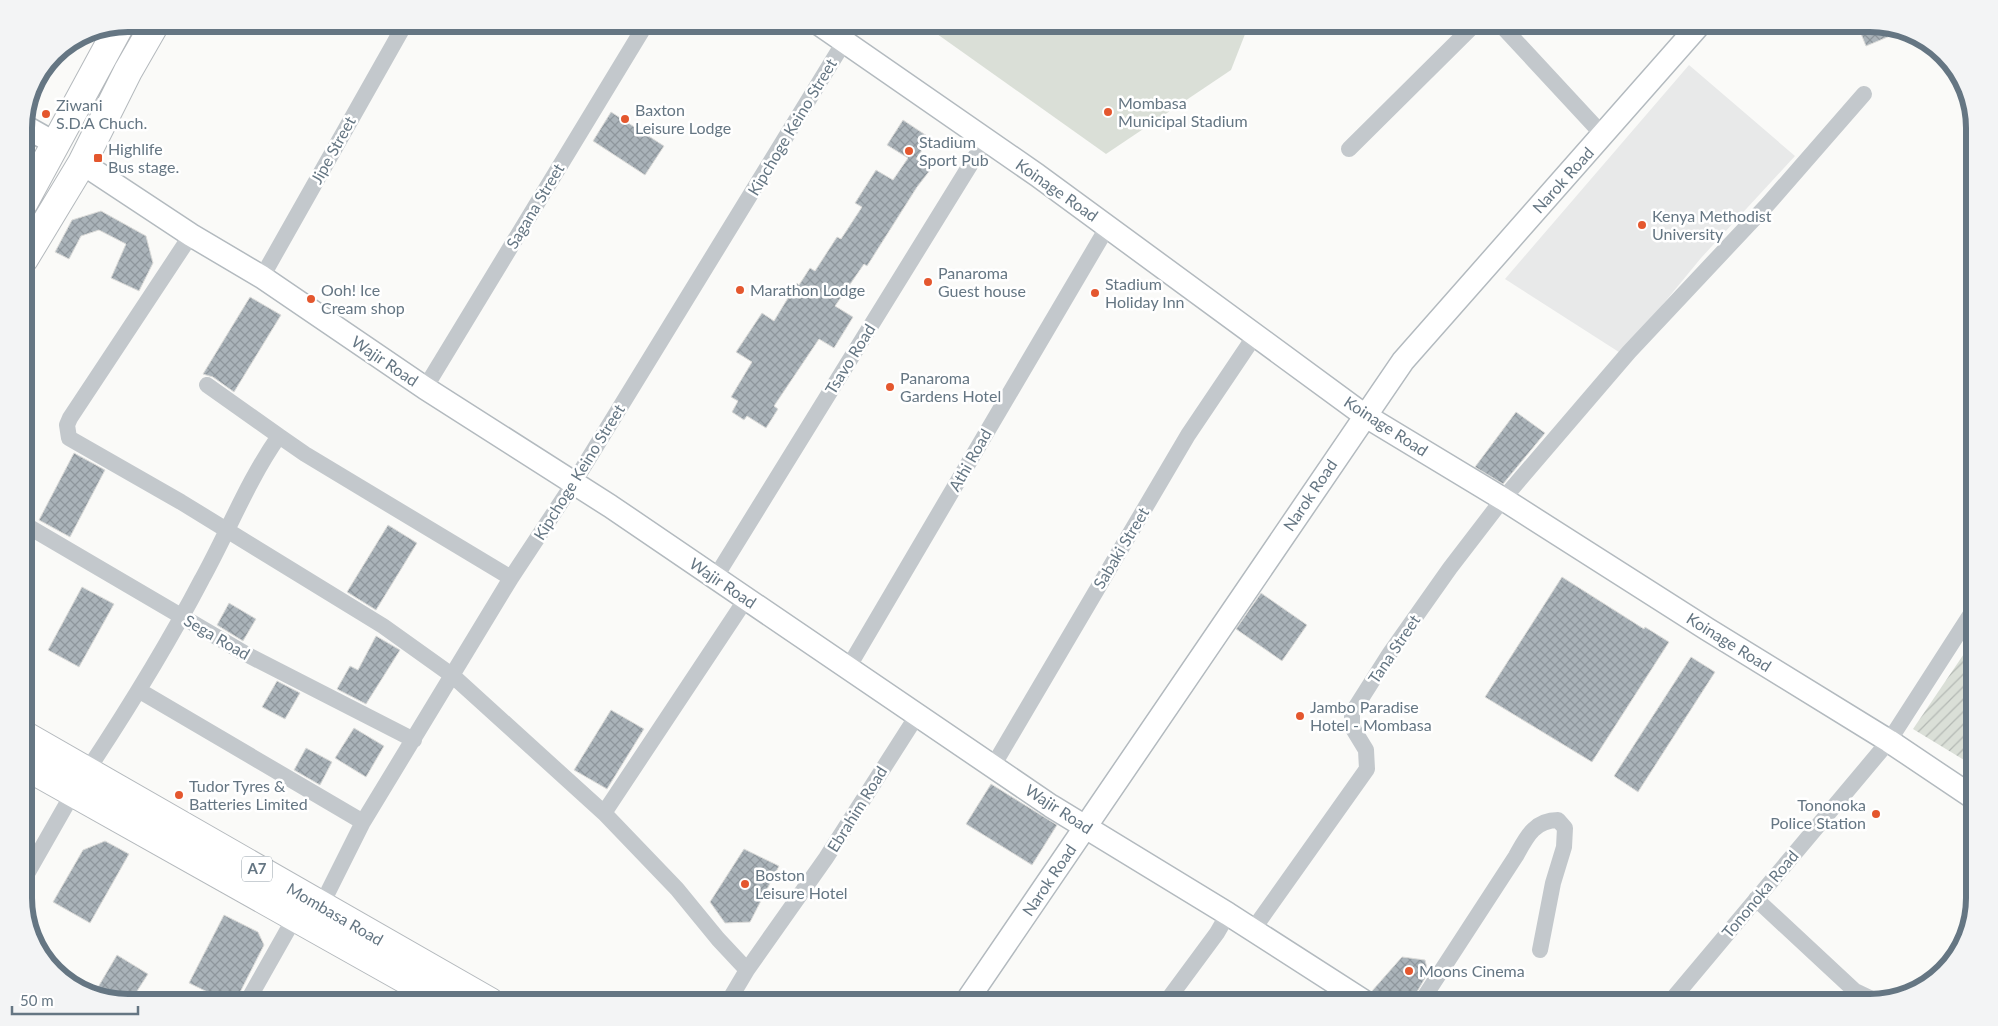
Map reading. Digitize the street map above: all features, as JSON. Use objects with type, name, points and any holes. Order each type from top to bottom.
[{"type":"highway","points":[[33,245],[82,163],[128,71],[150,33]]},
{"type":"highway","points":[[33,186],[115,34]]},
{"type":"highway","name":"Mombasa Road","points":[[33,743],[80,782],[256,882],[321,906],[342,931],[434,994]]},
{"type":"highway","name":"Mombasa Road","points":[[33,768],[80,782]]},
{"type":"highway","name":"Mombasa Road","points":[[256,882],[295,917],[342,931],[473,994]]},
{"type":"street","points":[[1349,149],[1467,32]]},
{"type":"street","points":[[1508,32],[1603,135]]},
{"type":"street","name":"Narok Road","points":[[971,994],[1402,361],[1693,32]]},
{"type":"street","name":"Jipe Street","points":[[262,277],[400,33]]},
{"type":"street","name":"Sagana Street","points":[[424,388],[641,33]]},
{"type":"street","name":"Koinage Road","points":[[831,33],[1108,226],[1175,278],[1256,334],[1364,415],[1503,499],[1707,630],[1889,741],[1966,793]]},
{"type":"street","name":"Kipchoge Keino Street","points":[[321,906],[363,822],[844,42]]},
{"type":"street","name":"Tana Street","points":[[1252,931],[1367,769],[1366,750],[1352,727],[1351,718],[1356,705],[1450,568],[1503,499],[1629,352],[1768,204],[1864,94]]},
{"type":"street","points":[[33,131],[56,144]]},
{"type":"street","name":"Tsavo Road","points":[[715,578],[985,141]]},
{"type":"street","name":"Wajir Road","points":[[82,163],[191,235],[262,277],[424,388],[610,506],[1084,827],[1228,914],[1352,994]]},
{"type":"street","name":"Athi Road","points":[[848,668],[1108,226]]},
{"type":"street","points":[[191,235],[70,418],[67,433],[76,443],[228,531],[383,626],[454,676],[604,813],[677,889],[718,940],[747,970]]},
{"type":"street","name":"Sabaki Street","points":[[993,766],[1188,435],[1256,334]]},
{"type":"street","points":[[207,386],[279,436],[512,578]]},
{"type":"street","points":[[33,863],[80,782],[140,691],[228,531],[255,473],[279,436]]},
{"type":"street","name":"Sega Road","points":[[33,529],[244,654],[414,740]]},
{"type":"street","points":[[604,813],[746,599]]},
{"type":"street","name":"Tononoka Road","points":[[1677,994],[1889,741],[1966,622]]},
{"type":"street","points":[[140,691],[363,822]]},
{"type":"street","name":"Ebrahim Road","points":[[733,994],[747,970],[826,858],[918,714]]},
{"type":"street","points":[[1426,994],[1526,838],[1538,825],[1547,820],[1558,820],[1565,828],[1564,847],[1545,916],[1540,950]]},
{"type":"street","points":[[1756,899],[1855,991],[1862,994]]},
{"type":"street","points":[[1172,994],[1218,933],[1228,914]]},
{"type":"street","points":[[252,994],[295,917]]},
{"type":"shaded area","name":"Mombasa Municipal Stadium","points":[[1246,32],[1231,70],[1106,154],[935,33]]},
{"type":"shaded area","name":"Kenya Methodist University","points":[[1689,65],[1795,156],[1701,258],[1622,354],[1505,279]]},
{"type":"shaded area","points":[[1966,651],[1966,761],[1913,729]]},
{"type":"building","points":[[1860,32],[1892,35],[1866,46]]},
{"type":"building","points":[[611,112],[664,146],[645,175],[593,141]]},
{"type":"building","points":[[903,120],[930,138],[916,159],[931,169],[917,187],[867,266],[864,264],[835,306],[853,317],[834,348],[819,339],[774,406],[778,409],[766,428],[747,416],[744,420],[732,412],[738,401],[731,397],[752,362],[736,352],[762,313],[774,321],[797,283],[799,285],[810,268],[815,271],[837,237],[841,239],[862,207],[855,203],[876,170],[893,180],[908,158],[887,145]]},
{"type":"building","points":[[101,211],[146,236],[153,263],[139,291],[111,278],[126,244],[99,230],[81,236],[69,259],[55,252],[72,220]]},
{"type":"building","points":[[250,297],[281,315],[234,392],[213,377],[203,374]]},
{"type":"building","points":[[1516,412],[1545,433],[1503,484],[1475,467]]},
{"type":"building","points":[[74,453],[105,470],[70,537],[39,520]]},
{"type":"building","points":[[388,525],[417,543],[376,610],[347,592]]},
{"type":"building","points":[[1562,577],[1644,629],[1645,627],[1669,642],[1592,762],[1485,697]]},
{"type":"building","points":[[82,587],[114,604],[79,667],[48,650]]},
{"type":"building","points":[[1261,593],[1307,625],[1282,661],[1236,629]]},
{"type":"building","points":[[229,603],[256,619],[243,641],[217,625]]},
{"type":"building","points":[[376,636],[400,650],[366,704],[337,689],[350,666],[358,670]]},
{"type":"building","points":[[1691,657],[1715,672],[1638,792],[1614,776]]},
{"type":"building","points":[[277,681],[300,693],[285,719],[262,707]]},
{"type":"building","points":[[611,710],[644,729],[607,789],[574,770]]},
{"type":"building","points":[[354,728],[384,746],[366,777],[335,758]]},
{"type":"building","points":[[306,748],[332,762],[320,785],[294,770]]},
{"type":"building","points":[[991,784],[1057,825],[1032,865],[966,824]]},
{"type":"building","points":[[105,841],[129,854],[90,923],[53,902],[83,850]]},
{"type":"building","name":"Boston Leisure Hotel","points":[[744,849],[779,866],[750,922],[725,923],[710,902]]},
{"type":"building","points":[[224,915],[258,932],[264,945],[239,994],[212,994],[189,983]]},
{"type":"building","points":[[117,955],[148,974],[135,994],[116,993],[98,988]]},
{"type":"building","name":"Moons Cinema","points":[[1402,957],[1425,960],[1428,973],[1416,994],[1374,994],[1372,991]]},
{"type":"place","name":"Mombasa Municipal Stadium","points":[[1108,112]]},
{"type":"place","name":"Ziwani S.D.A Chuch.","points":[[46,114]]},
{"type":"place","name":"Baxton Leisure Lodge","points":[[625,119]]},
{"type":"place","name":"Stadium Sport Pub","points":[[909,151]]},
{"type":"place","name":"Highlife Bus stage.","points":[[98,158]]},
{"type":"place","name":"Kenya Methodist University","points":[[1642,225]]},
{"type":"place","name":"Panaroma Guest house","points":[[928,282]]},
{"type":"place","name":"Marathon Lodge","points":[[740,290]]},
{"type":"place","name":"Stadium Holiday Inn","points":[[1095,293]]},
{"type":"place","name":"Ooh! Ice Cream shop","points":[[311,299]]},
{"type":"place","name":"Panaroma Gardens Hotel","points":[[890,387]]},
{"type":"place","name":"Jambo Paradise Hotel - Mombasa","points":[[1300,716]]},
{"type":"place","name":"Tudor Tyres & Batteries Limited","points":[[179,795]]},
{"type":"place","name":"Tononoka Police Station","points":[[1876,814]]},
{"type":"place","name":"Boston Leisure Hotel","points":[[745,884]]},
{"type":"place","name":"Moons Cinema","points":[[1409,971]]}]
